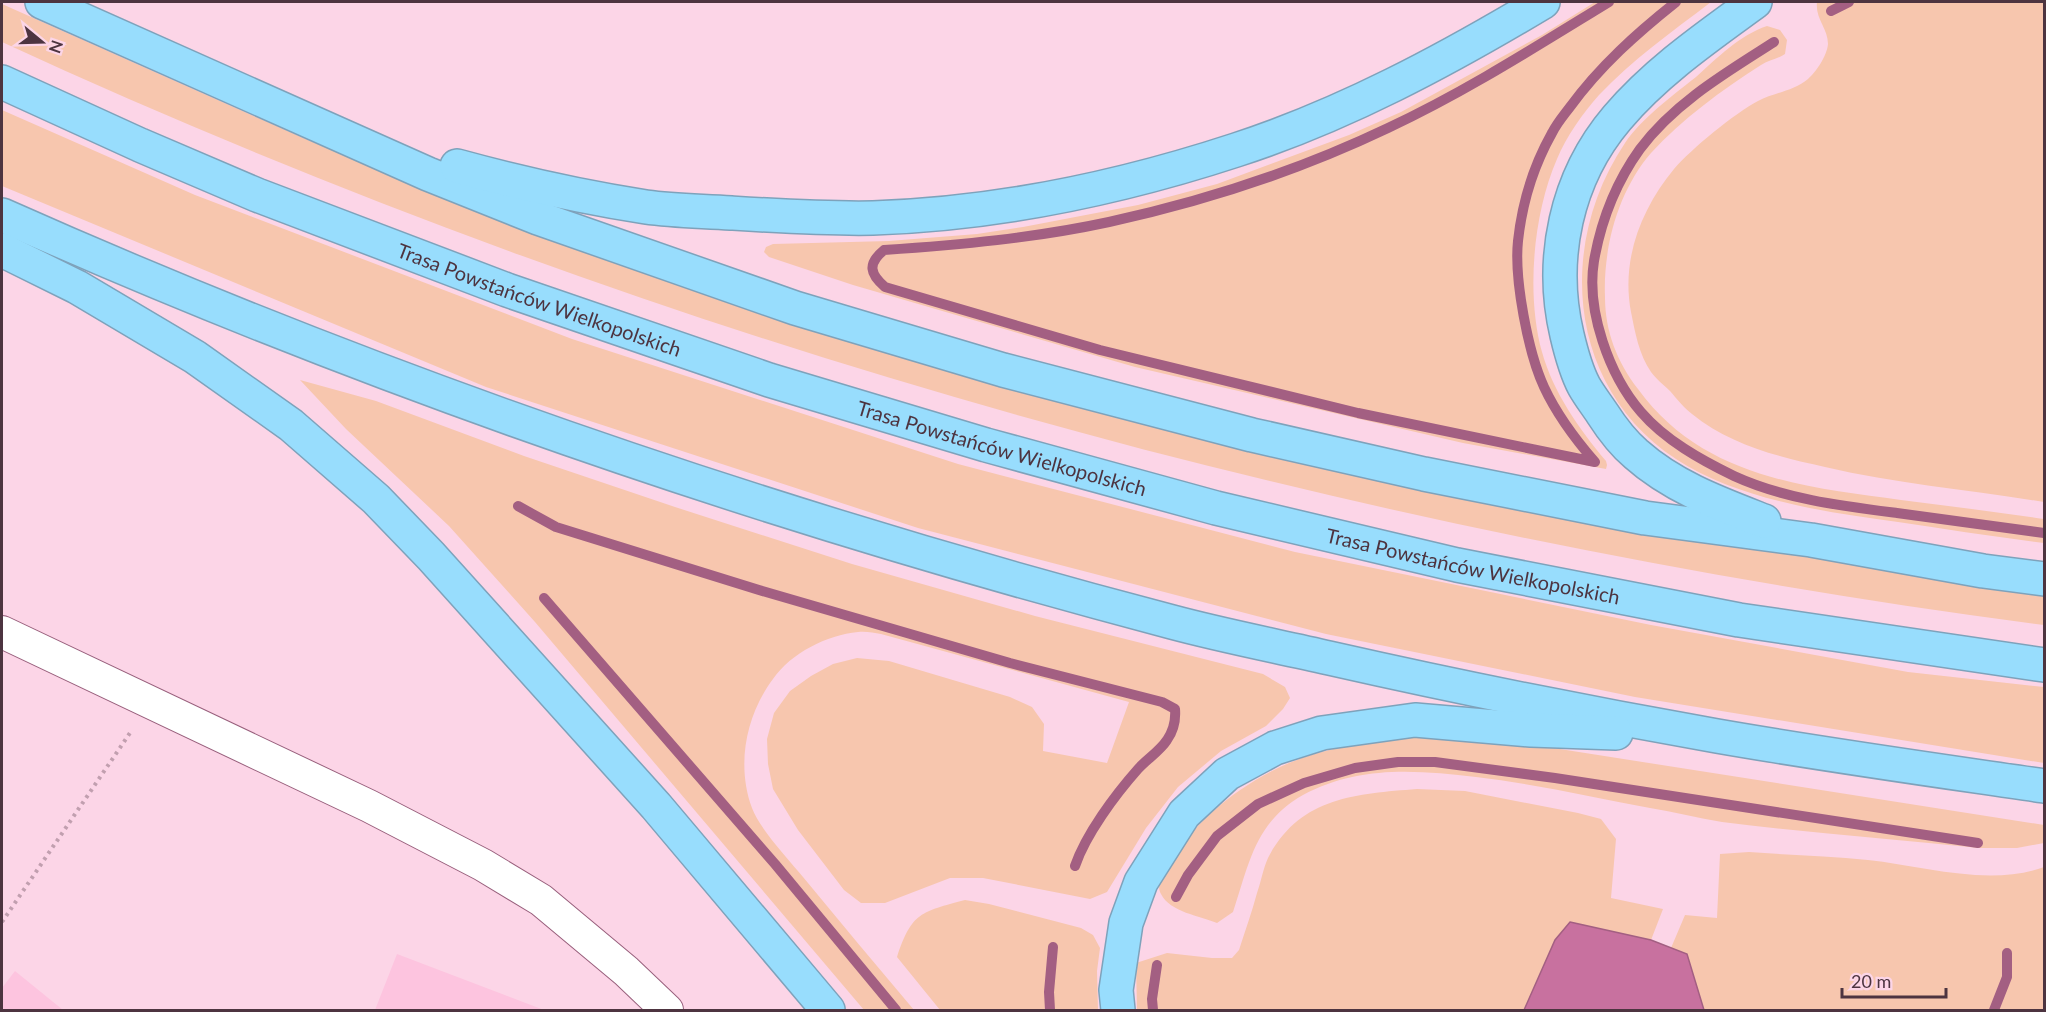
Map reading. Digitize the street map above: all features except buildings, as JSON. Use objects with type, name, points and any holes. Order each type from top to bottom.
[{"type":"highway","points":[[42,2],[428,174],[537,218],[795,308],[1003,370],[1252,435],[1424,474],[1645,518],[1811,540],[1983,572],[2044,579]]},
{"type":"highway","points":[[238,88],[434,159],[517,183],[649,208],[799,218],[876,218],[958,211],[1053,197],[1143,178],[1238,149],[1310,122],[1386,88],[1542,2]]},
{"type":"highway","points":[[1755,2],[1652,81],[1616,119],[1585,165],[1567,213],[1559,263],[1561,309],[1570,348],[1584,385],[1609,423],[1636,454],[1671,479],[1710,500],[1811,540]]},
{"type":"highway","name":"Trasa Powstańców Wielkopolskich","points":[[2,82],[257,195],[507,290],[769,380],[986,445],[1216,508],[1457,565],[1739,620],[2044,665]]},
{"type":"highway","points":[[2,215],[92,255],[475,406],[733,493],[954,561],[1176,623],[1430,681],[1713,735],[2044,786]]},
{"type":"highway","points":[[2,250],[77,287],[195,357],[291,425],[376,499],[431,555],[656,806],[828,1011]]},
{"type":"highway","points":[[1118,1011],[1116,990],[1126,923],[1141,882],[1184,814],[1227,774],[1275,748],[1322,733],[1415,720],[1531,730],[1713,735]]},
{"type":"highway","points":[[794,971],[818,1011]]},
{"type":"street","points":[[2,632],[369,806],[483,866],[541,900],[626,971],[668,1011]]},
{"type":"path","points":[[2,922],[151,702]]},
{"type":"shaded area","points":[[1595,2],[1711,2],[1639,58],[1593,102],[1565,142],[1542,204],[1537,229],[1533,280],[1537,330],[1542,352],[1560,396],[1586,436],[1606,461],[1606,469],[1463,443],[1135,367],[853,285],[769,257],[764,252],[766,247],[773,244],[889,241],[977,234],[1138,205],[1217,184],[1349,135],[1401,112],[1542,35]]},
{"type":"shaded area","points":[[1817,2],[2044,2],[2044,502],[1852,473],[1790,459],[1739,442],[1722,434],[1692,414],[1653,375],[1643,358],[1631,312],[1629,273],[1636,236],[1643,218],[1662,184],[1702,142],[1748,107],[1802,83],[1814,72],[1823,59],[1828,44],[1818,13]]},
{"type":"shaded area","points":[[2,4],[310,141],[445,194],[621,258],[1747,546],[1924,576],[2044,592],[2044,625],[1781,586],[1519,537],[1259,478],[1001,410],[746,333],[494,245],[246,149],[2,42]]},
{"type":"shaded area","points":[[1767,26],[1780,30],[1787,40],[1785,54],[1764,63],[1676,128],[1639,168],[1621,202],[1610,240],[1605,278],[1607,322],[1618,357],[1638,389],[1663,418],[1692,441],[1723,459],[1756,472],[1827,489],[2044,519],[2044,543],[1841,514],[1783,502],[1727,485],[1676,459],[1640,429],[1613,394],[1594,355],[1584,313],[1582,270],[1589,226],[1603,183],[1625,143],[1649,116],[1729,48],[1747,35]]},
{"type":"shaded area","points":[[2,110],[195,195],[572,339],[958,464],[1295,552],[1651,625],[1908,672],[2044,687],[2044,763],[1635,697],[1326,634],[918,528],[486,387],[2,186]]},
{"type":"shaded area","points":[[300,380],[376,401],[524,456],[852,564],[1035,616],[1263,674],[1285,687],[1290,698],[1283,709],[1266,726],[1221,751],[1178,787],[1146,828],[1107,892],[1090,899],[983,878],[950,878],[885,903],[861,903],[844,890],[798,830],[773,789],[768,764],[767,739],[774,713],[790,691],[833,664],[857,658],[889,661],[1010,697],[1032,707],[1044,724],[1043,751],[1107,763],[1129,702],[881,634],[858,632],[846,634],[822,641],[800,653],[773,679],[756,708],[750,724],[744,758],[747,792],[756,816],[768,834],[914,1010],[864,1010],[535,622],[449,526],[346,429]]},
{"type":"shaded area","points":[[1405,735],[1465,736],[1547,747],[2044,825],[2044,843],[2017,848],[1979,848],[1786,829],[1722,822],[1498,780],[1432,773],[1388,772],[1366,774],[1324,785],[1287,806],[1274,818],[1256,846],[1233,912],[1217,923],[1186,913],[1165,900],[1159,884],[1177,852],[1203,820],[1235,793],[1289,763],[1317,753]]},
{"type":"shaded area","points":[[1417,789],[1465,791],[1601,819],[1616,839],[1611,898],[1663,909],[1651,940],[1570,922],[1555,940],[1524,1010],[1137,1010],[1136,963],[1167,953],[1232,958],[1239,950],[1268,858],[1281,838],[1296,822],[1331,802],[1372,793]]},
{"type":"shaded area","points":[[1749,852],[1839,857],[1979,875],[2023,873],[2044,867],[2044,1010],[1704,1010],[1687,954],[1671,948],[1685,915],[1717,918],[1720,854]]},
{"type":"shaded area","points":[[965,900],[1081,928],[1093,935],[1100,948],[1097,971],[1098,1010],[940,1010],[897,957],[908,931],[920,916],[928,911]]},
{"type":"shaded area","points":[[1570,922],[1651,940],[1687,954],[1704,1010],[1524,1010],[1555,940]]},
{"type":"shaded area","points":[[397,954],[544,1010],[375,1010]]},
{"type":"shaded area","points":[[15,971],[63,1010],[2,1010],[2,988]]},
{"type":"waterway","points":[[1609,2],[1500,68],[1417,114],[1355,143],[1286,171],[1181,204],[1081,228],[997,240],[884,250],[873,264],[874,273],[885,287],[1100,350],[1358,413],[1595,462],[1561,417],[1538,372],[1520,295],[1517,257],[1520,227],[1534,171],[1558,122],[1606,64],[1676,2]]},
{"type":"waterway","points":[[1831,11],[1849,2]]},
{"type":"waterway","points":[[1774,42],[1702,90],[1669,117],[1640,149],[1617,188],[1601,231],[1592,280],[1597,321],[1619,380],[1641,412],[1661,432],[1684,449],[1753,484],[1793,496],[1834,504],[2044,533]]},
{"type":"waterway","points":[[518,506],[556,527],[759,590],[1010,663],[1162,702],[1175,709],[1174,725],[1169,736],[1161,748],[1138,769],[1111,803],[1086,841],[1075,866]]},
{"type":"waterway","points":[[544,598],[775,864],[896,1010]]},
{"type":"waterway","points":[[1176,897],[1188,875],[1217,836],[1258,804],[1304,783],[1355,768],[1398,762],[1435,762],[1555,778],[1978,843]]},
{"type":"waterway","points":[[1050,1010],[1049,992],[1053,947]]},
{"type":"waterway","points":[[1994,1010],[2007,977],[2007,953]]},
{"type":"waterway","points":[[1153,1010],[1152,999],[1157,965]]}]
